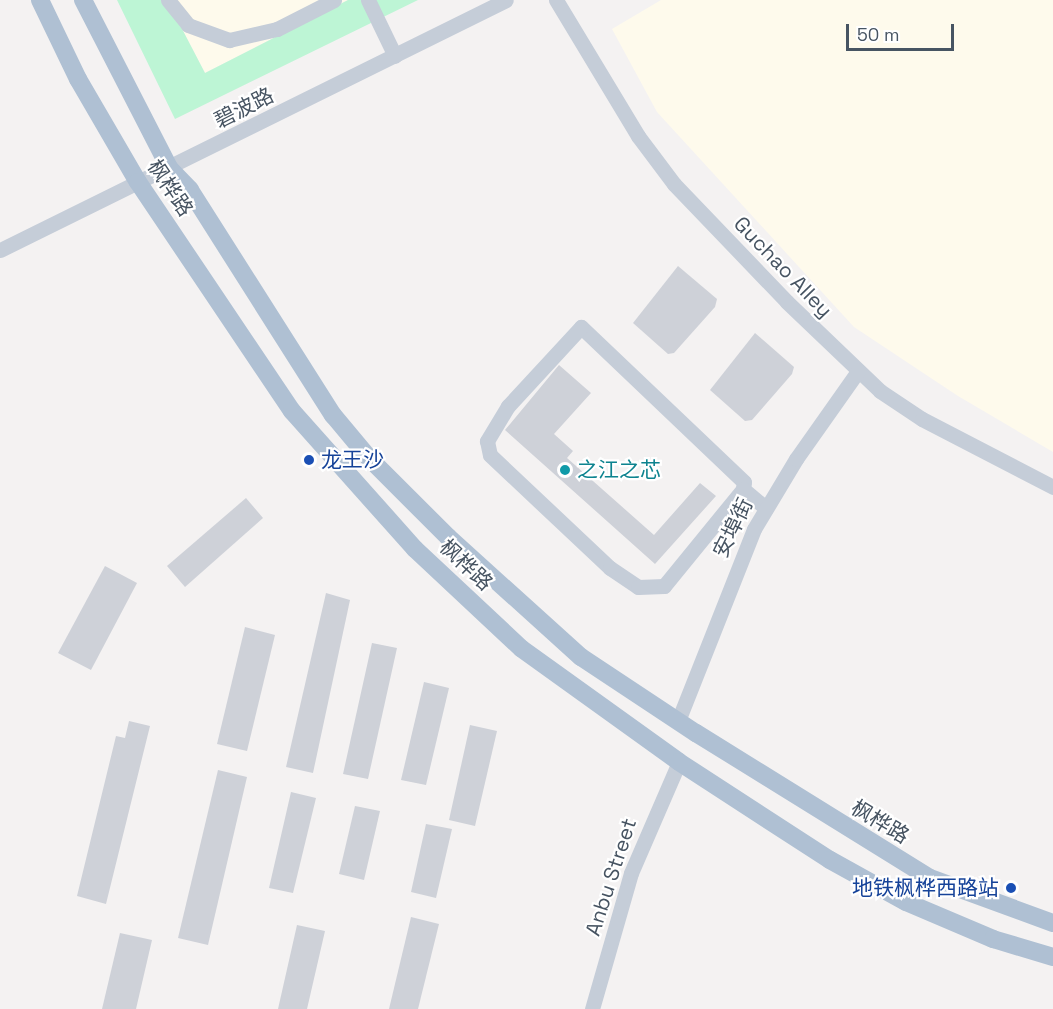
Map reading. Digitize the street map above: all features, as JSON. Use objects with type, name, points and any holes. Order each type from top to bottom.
[{"type":"main road","name":"枫桦路","points":[[40,0],[78,79],[138,182],[292,411],[354,484],[415,549],[522,649],[679,762],[830,860],[906,902],[993,939],[1053,957]]},
{"type":"main road","name":"枫桦路","points":[[83,0],[170,169],[190,190],[333,415],[369,458],[448,537],[581,657],[678,721],[930,878],[1053,923]]},
{"type":"street","points":[[168,0],[188,25],[210,36],[229,40],[277,29],[333,0]]},
{"type":"street","points":[[368,0],[395,56]]},
{"type":"street","name":"碧波路","points":[[0,250],[138,182],[170,169],[506,0]]},
{"type":"street","name":"Guchao Alley","points":[[556,0],[638,136],[674,184],[858,371],[880,391],[922,419],[1053,487]]},
{"type":"street","points":[[581,327],[744,482],[743,489],[664,586],[638,587],[610,568],[490,455],[486,441],[508,406],[581,327]]},
{"type":"street","name":"安埠街","points":[[678,721],[741,558],[766,508],[858,371]]},
{"type":"street","points":[[743,489],[766,508]]},
{"type":"street","name":"Anbu Street","points":[[592,1009],[631,873],[679,762]]},
{"type":"shaded area","points":[[167,0],[348,0],[205,73]]},
{"type":"shaded area","points":[[661,0],[1053,0],[1053,452],[958,396],[854,327],[657,112],[612,29]]},
{"type":"green space","points":[[117,0],[167,0],[205,73],[348,0],[418,0],[175,119]]},
{"type":"building","points":[[678,266],[717,299],[715,307],[674,353],[668,354],[633,323]]},
{"type":"building","points":[[755,333],[794,367],[792,374],[752,420],[745,421],[710,390]]},
{"type":"building","name":"之江之芯","points":[[559,365],[591,393],[554,434],[573,451],[567,458],[654,535],[700,483],[716,496],[655,564],[505,430]]},
{"type":"building","points":[[246,498],[263,518],[185,587],[167,566]]},
{"type":"building","points":[[105,566],[137,583],[91,670],[58,653]]},
{"type":"building","points":[[326,593],[350,600],[313,773],[286,767]]},
{"type":"building","points":[[245,627],[275,635],[247,751],[217,744]]},
{"type":"building","points":[[372,643],[397,648],[368,779],[343,774]]},
{"type":"building","points":[[424,682],[449,688],[426,785],[401,780]]},
{"type":"building","points":[[129,721],[150,726],[106,904],[77,896],[116,736],[125,738]]},
{"type":"building","points":[[470,725],[497,731],[475,826],[449,820]]},
{"type":"building","points":[[218,770],[247,777],[208,945],[178,938]]},
{"type":"building","points":[[291,792],[316,798],[293,893],[269,888]]},
{"type":"building","points":[[355,806],[380,811],[364,880],[339,874]]},
{"type":"building","points":[[426,824],[452,829],[436,898],[411,892]]},
{"type":"building","points":[[411,917],[439,924],[418,1009],[389,1009]]},
{"type":"building","points":[[297,925],[325,931],[307,1009],[278,1009]]},
{"type":"building","points":[[120,933],[152,940],[136,1009],[102,1009]]},
{"type":"place","name":"龙王沙","points":[[309,460]]},
{"type":"place","name":"之江之芯","points":[[565,470]]},
{"type":"place","name":"地铁枫桦西路站","points":[[1011,888]]}]
